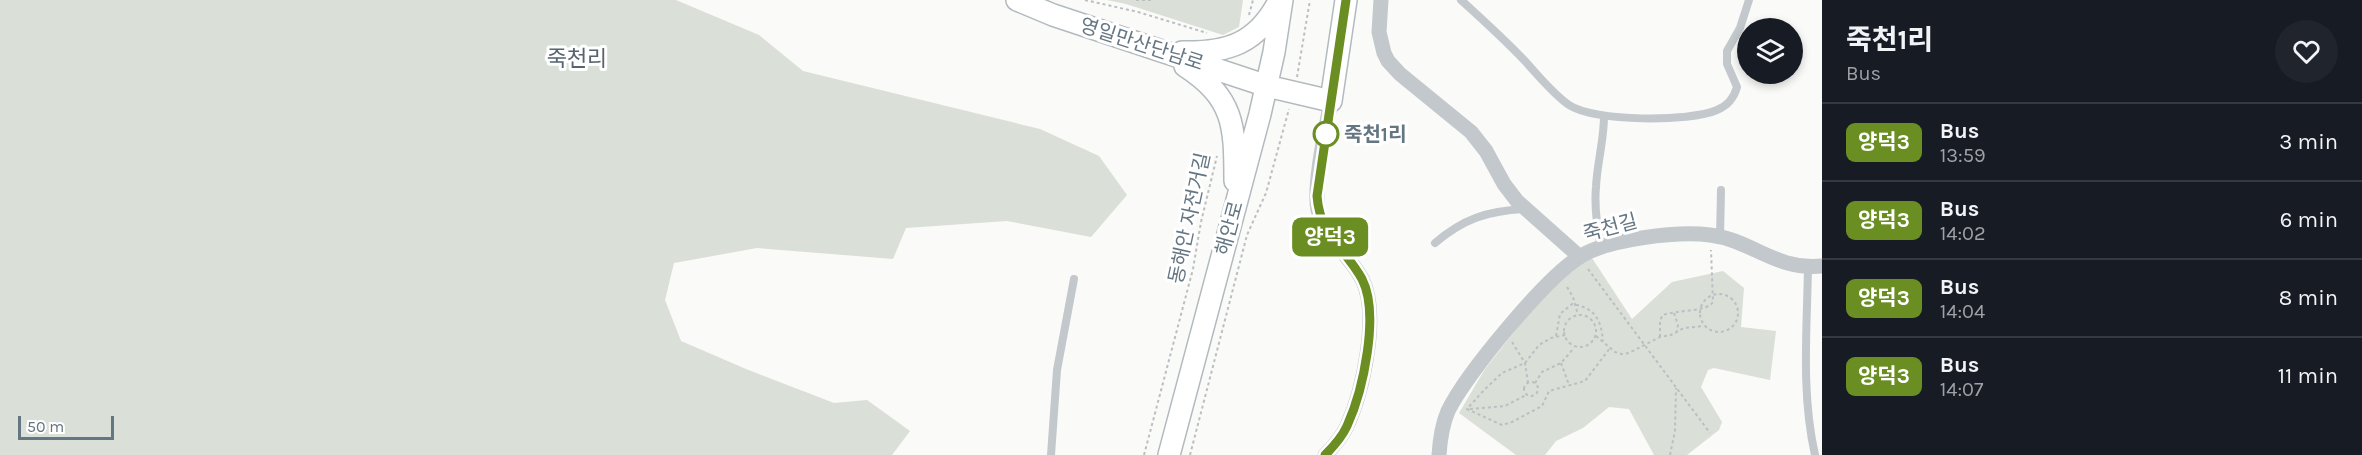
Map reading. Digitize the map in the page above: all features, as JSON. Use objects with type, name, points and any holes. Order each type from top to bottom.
[{"type":"street","name":"영일만산단남로","points":[[1017,0],[1053,15],[1267,86],[1331,101]]},
{"type":"street","points":[[1165,52],[1215,51],[1240,44],[1262,27],[1281,0]]},
{"type":"street","name":"해안로","points":[[1169,455],[1267,86],[1281,0]]},
{"type":"street","points":[[1325,455],[1340,438],[1351,415],[1371,324],[1370,304],[1363,281],[1332,239],[1320,218],[1318,207],[1318,184],[1346,0]]},
{"type":"street","points":[[1381,0],[1379,32],[1388,61],[1400,74],[1472,132],[1510,192],[1524,209],[1580,256]]},
{"type":"street","points":[[1165,52],[1208,81],[1227,107],[1234,145],[1235,206]]},
{"type":"street","name":"죽천길","points":[[1439,455],[1443,426],[1450,408],[1504,334],[1558,275],[1580,256],[1601,248],[1656,236],[1715,236],[1734,241],[1786,264],[1815,267]]},
{"type":"lane","points":[[1461,0],[1569,105],[1590,114],[1604,116],[1695,116],[1720,109],[1729,102],[1737,87],[1727,64],[1726,51],[1740,27],[1749,0]]},
{"type":"lane","points":[[1601,248],[1596,213],[1596,186],[1604,140],[1604,116]]},
{"type":"lane","points":[[1715,236],[1721,190]]},
{"type":"lane","points":[[1435,243],[1458,224],[1488,214],[1524,209]]},
{"type":"lane","points":[[1815,267],[1805,392],[1815,455]]},
{"type":"lane","points":[[1051,455],[1058,370],[1074,279]]},
{"type":"path","points":[[1085,0],[1213,35]]},
{"type":"path","points":[[1108,5],[1109,0]]},
{"type":"path","points":[[1136,0],[1153,0]]},
{"type":"path","points":[[1248,17],[1253,0]]},
{"type":"path","points":[[1190,455],[1247,235],[1266,193],[1293,92],[1310,0]]},
{"type":"path","name":"동해안 자전거길","points":[[1144,455],[1193,270],[1201,222],[1217,154]]},
{"type":"path","points":[[1660,337],[1660,320],[1663,315],[1710,307],[1713,302],[1715,236]]},
{"type":"path","points":[[1580,256],[1710,433]]},
{"type":"path","points":[[1558,275],[1568,288],[1578,315]]},
{"type":"path","points":[[1713,295],[1726,296],[1731,299],[1738,316],[1732,327],[1721,332],[1709,330],[1704,326],[1700,315],[1703,302],[1713,295]]},
{"type":"path","points":[[1556,336],[1560,314],[1568,306],[1576,305],[1591,310],[1598,318],[1604,343]]},
{"type":"path","points":[[1674,313],[1678,325],[1677,331]]},
{"type":"path","points":[[1578,315],[1583,315],[1593,321],[1597,331],[1596,336],[1585,347],[1570,344],[1565,335],[1568,320],[1578,315]]},
{"type":"path","points":[[1596,336],[1610,348],[1622,354],[1677,331],[1704,326]]},
{"type":"path","points":[[1504,334],[1517,348],[1526,363]]},
{"type":"path","points":[[1528,383],[1526,363],[1539,345],[1556,336],[1565,335]]},
{"type":"path","points":[[1535,383],[1542,372],[1561,363],[1575,346]]},
{"type":"path","points":[[1467,409],[1496,423],[1512,422],[1542,406],[1550,391],[1585,381],[1610,348]]},
{"type":"path","points":[[1467,409],[1502,374],[1526,363]]},
{"type":"path","points":[[1561,363],[1569,386]]},
{"type":"path","points":[[1528,383],[1535,383]]},
{"type":"path","points":[[1526,395],[1524,388],[1528,383]]},
{"type":"path","points":[[1450,408],[1505,406],[1526,395],[1530,397],[1537,394],[1538,387],[1535,383]]},
{"type":"path","points":[[1670,455],[1675,431],[1676,388]]},
{"type":"shaded area","points":[[0,0],[676,0],[759,35],[803,71],[1040,129],[1099,156],[1127,195],[1091,237],[1007,221],[906,228],[893,259],[757,248],[674,263],[665,300],[681,341],[834,403],[867,400],[910,431],[892,455],[0,455]]},
{"type":"shaded area","points":[[1107,0],[1243,0],[1239,27],[1223,35]]},
{"type":"shaded area","points":[[1590,255],[1632,319],[1672,282],[1723,271],[1744,288],[1741,327],[1776,331],[1770,380],[1714,368],[1708,370],[1701,387],[1722,422],[1719,430],[1687,455],[1654,455],[1629,409],[1609,407],[1583,428],[1556,441],[1545,455],[1516,455],[1459,413],[1485,369],[1540,299]]},
{"type":"bus line","name":"양덕3","points":[[1325,455],[1347,427],[1357,396],[1371,330],[1370,304],[1363,281],[1325,228],[1320,218],[1317,196],[1346,0]]},
{"type":"place","name":"죽천1리","points":[[1326,134]]},
{"type":"district","name":"죽천리","points":[[577,58]]}]
